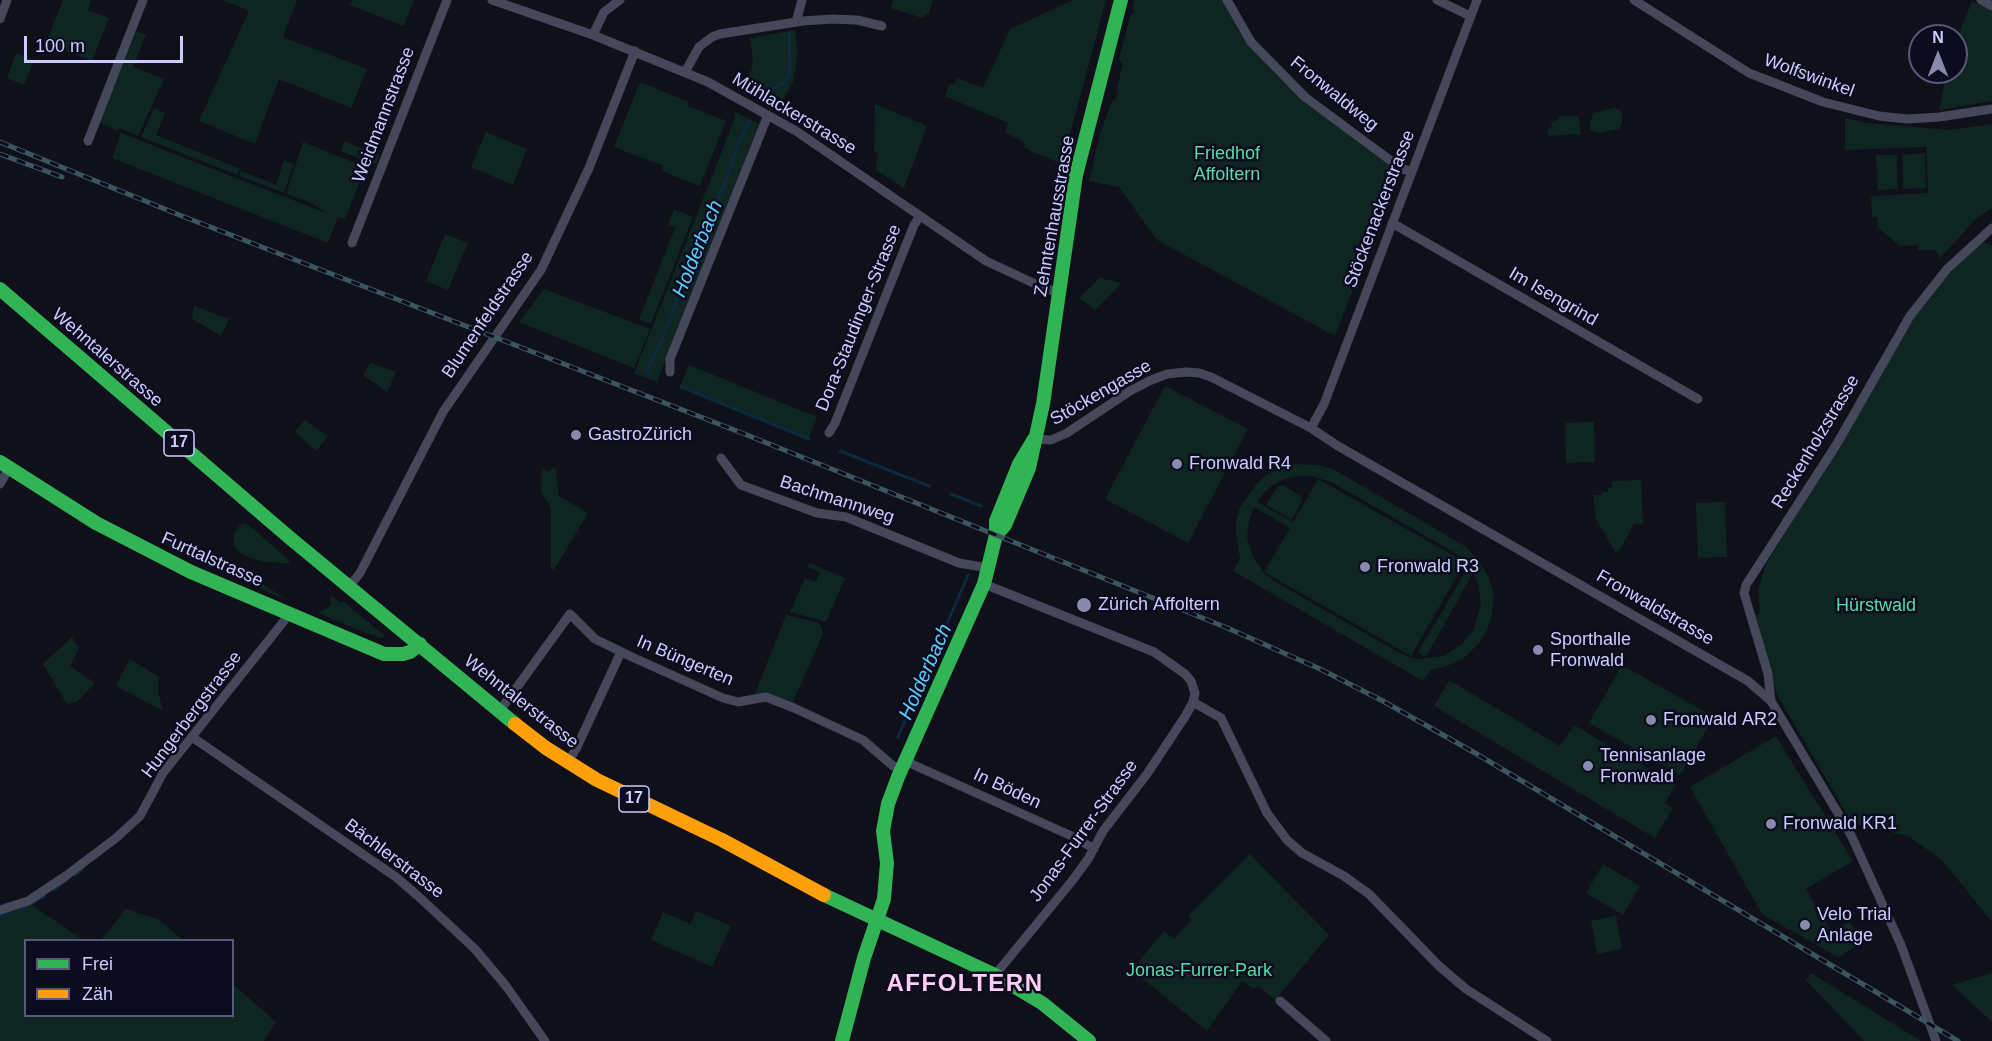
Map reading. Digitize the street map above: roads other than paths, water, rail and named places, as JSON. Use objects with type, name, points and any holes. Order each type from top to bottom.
[{"type":"street","points":[[0,19],[8,0]]},
{"type":"street","points":[[88,141],[143,0]]},
{"type":"street","name":"Weidmannstrasse","points":[[352,243],[447,0]]},
{"type":"street","name":"Mühlackerstrasse","points":[[492,0],[593,34],[717,86],[796,132],[986,261],[1046,289],[1059,292]]},
{"type":"street","points":[[593,34],[604,12],[620,0]]},
{"type":"street","points":[[796,22],[802,0]]},
{"type":"street","name":"Zehntenhausstrasse","points":[[842,1041],[864,958],[884,898],[885,817],[904,765],[984,584],[996,535],[1005,525],[1029,468],[1043,404],[1076,175],[1121,0]]},
{"type":"street","name":"Fronwaldweg","points":[[1227,0],[1251,42],[1305,97],[1402,169],[1412,171]]},
{"type":"street","points":[[1437,0],[1470,16]]},
{"type":"street","name":"Stöckenackerstrasse","points":[[1311,428],[1324,404],[1477,0]]},
{"type":"street","name":"Wolfswinkel","points":[[1634,0],[1749,73],[1823,102],[1879,116],[1907,119],[1992,109]]},
{"type":"street","points":[[1981,0],[1992,6]]},
{"type":"street","points":[[685,72],[695,52],[712,37],[796,22],[832,19],[849,19],[882,26]]},
{"type":"street","name":"Blumenfeldstrasse","points":[[349,587],[360,573],[443,412],[541,270],[589,168],[635,51]]},
{"type":"street","points":[[670,372],[670,359],[768,115]]},
{"type":"street","name":"Dora-Staudinger-Strasse","points":[[829,432],[835,423],[914,225],[920,216]]},
{"type":"street","name":"Im Isengrind","points":[[1392,223],[1698,399]]},
{"type":"street","name":"Reckenholzstrasse","points":[[1771,700],[1768,674],[1744,593],[1746,585],[1838,442],[1910,316],[1947,269],[1992,228]]},
{"type":"street","name":"Wehntalerstrasse","points":[[0,289],[499,712],[568,762],[606,784],[722,840],[800,883],[995,975],[1042,1003],[1089,1041]]},
{"type":"street","name":"Fronwaldstrasse","points":[[1186,372],[1211,377],[1311,428],[1338,446],[1748,681],[1771,700],[1851,835],[1897,935],[1936,1041]]},
{"type":"street","name":"Stöckengasse","points":[[1034,439],[1056,439],[1149,381],[1167,374],[1186,372]]},
{"type":"street","name":"Bachmannweg","points":[[721,458],[741,485],[817,513],[846,517],[959,563],[988,568]]},
{"type":"street","points":[[0,484],[5,465]]},
{"type":"street","name":"Furttalstrasse","points":[[5,465],[96,523],[134,544],[191,572],[288,614],[384,654],[403,654],[410,652],[420,644]]},
{"type":"street","points":[[984,584],[1142,647],[1166,659],[1191,681],[1195,693],[1193,702],[1221,718],[1267,813],[1287,840],[1302,853],[1344,876],[1369,894],[1438,966],[1466,990],[1546,1041]]},
{"type":"street","name":"Hungerbergstrasse","points":[[0,910],[28,901],[85,863],[129,827],[146,807],[164,773],[288,614]]},
{"type":"street","name":"In Büngerten","points":[[499,712],[570,614],[595,639],[621,652],[723,698],[738,702],[766,697],[794,708],[863,740],[893,766],[904,765]]},
{"type":"street","points":[[568,762],[621,652]]},
{"type":"street","name":"Jonas-Furrer-Strasse","points":[[995,975],[1072,881],[1094,849],[1103,831],[1147,774],[1193,702]]},
{"type":"street","name":"Bächlerstrasse","points":[[192,736],[386,871],[418,896],[475,949],[507,986],[545,1041]]},
{"type":"street","name":"In Böden","points":[[904,765],[1067,834],[1094,849]]},
{"type":"street","points":[[1280,1001],[1326,1041]]},
{"type":"waterway","name":"Holderbach","points":[[764,97],[770,90],[784,83],[790,72],[789,33]]},
{"type":"waterway","name":"Holderbach","points":[[651,375],[647,370],[648,367],[661,342],[695,252],[728,176],[738,144],[750,121]]},
{"type":"waterway","name":"Holderbach","points":[[681,387],[809,439]]},
{"type":"waterway","name":"Holderbach","points":[[840,451],[929,486]]},
{"type":"waterway","name":"Holderbach","points":[[951,494],[981,506]]},
{"type":"waterway","name":"Holderbach","points":[[898,737],[968,575]]},
{"type":"waterway","points":[[75,875],[82,870]]},
{"type":"waterway","points":[[54,890],[67,880]]},
{"type":"waterway","points":[[22,909],[45,896]]},
{"type":"waterway","points":[[0,915],[9,913]]},
{"type":"railway","points":[[0,142],[182,216],[742,433],[1225,627],[1320,669],[1381,700],[1475,753],[1958,1041]]},
{"type":"railway","points":[[0,154],[62,177]]},
{"type":"place","name":"GastroZürich","points":[[576,435]]},
{"type":"place","name":"Fronwald R4","points":[[1177,464]]},
{"type":"place","name":"Fronwald R3","points":[[1365,567]]},
{"type":"place","name":"Zürich Affoltern","points":[[1084,605]]},
{"type":"place","name":"Sporthalle Fronwald","points":[[1538,650]]},
{"type":"place","name":"Fronwald AR2","points":[[1651,720]]},
{"type":"place","name":"Tennisanlage Fronwald","points":[[1588,766]]},
{"type":"place","name":"Fronwald KR1","points":[[1771,824]]},
{"type":"place","name":"Velo Trial Anlage","points":[[1805,925]]},
{"type":"district","name":"AFFOLTERN","points":[[965,984]]},
{"type":"park label","name":"Friedhof Affoltern","points":[[1227,164]]},
{"type":"park label","name":"Hürstwald","points":[[1876,606]]},
{"type":"park label","name":"Jonas-Furrer-Park","points":[[1199,971]]}]
